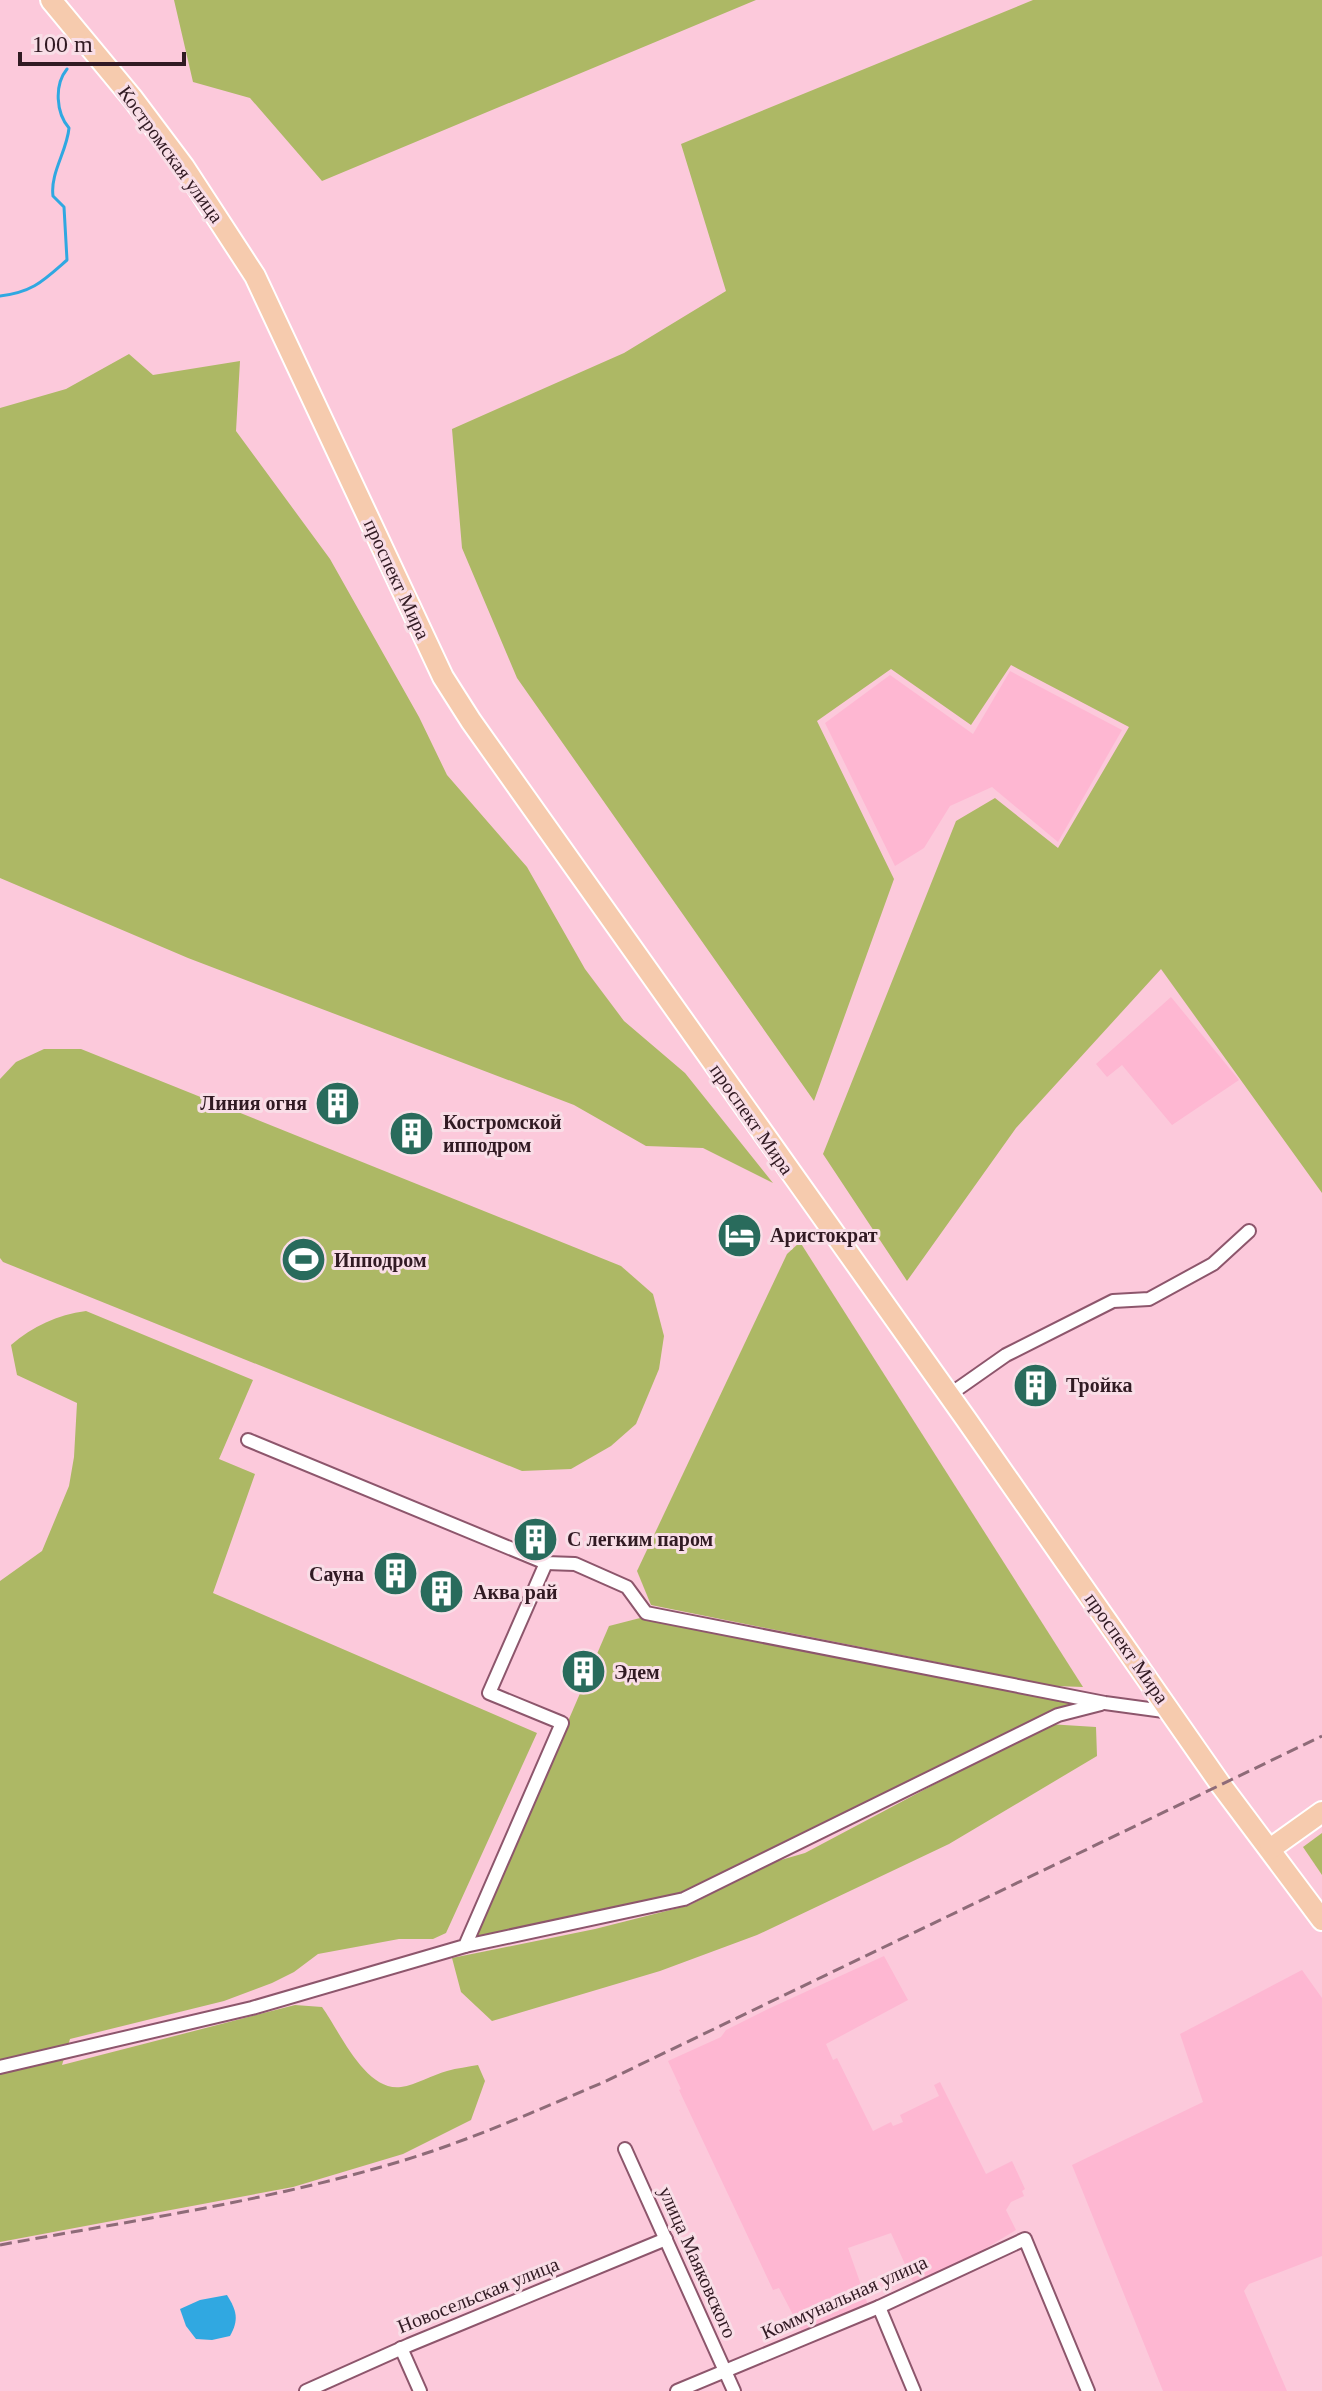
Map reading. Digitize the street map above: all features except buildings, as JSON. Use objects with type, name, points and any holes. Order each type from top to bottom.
[{"type":"main road","name":"Костромская улица","points":[[51,0],[167,144],[255,276]]},
{"type":"main road","name":"проспект Мира","points":[[255,276],[443,677],[480,734],[949,1395],[1221,1785],[1322,1920]]},
{"type":"main road","points":[[1270,1849],[1322,1812]]},
{"type":"street","points":[[949,1395],[1006,1355],[1113,1301],[1149,1299],[1213,1264],[1249,1231]]},
{"type":"street","points":[[248,1440],[546,1563],[575,1564],[627,1587],[646,1613],[1105,1703],[1171,1712]]},
{"type":"street","points":[[465,1946],[562,1723],[489,1693],[546,1563]]},
{"type":"street","points":[[0,2067],[252,2008],[465,1946],[684,1899],[1058,1715],[1105,1703]]},
{"type":"street","name":"улица Маяковского","points":[[625,2149],[734,2391]]},
{"type":"street","name":"Новосельская улица","points":[[306,2391],[401,2348],[666,2239]]},
{"type":"street","name":"Коммунальная улица","points":[[677,2391],[879,2307],[1025,2239],[1088,2391]]},
{"type":"street","points":[[879,2307],[914,2391]]},
{"type":"street","points":[[401,2348],[420,2391]]},
{"type":"shaded area","points":[[1010,671],[1122,730],[1058,842],[992,787],[950,806],[924,848],[895,866],[825,723],[890,675],[973,734]]},
{"type":"shaded area","points":[[1171,997],[1239,1080],[1172,1125],[1122,1065],[1107,1077],[1096,1064]]},
{"type":"shaded area","points":[[884,1956],[908,2000],[826,2044],[833,2060],[837,2058],[873,2131],[891,2122],[893,2126],[903,2122],[900,2115],[939,2096],[934,2085],[940,2082],[986,2174],[1012,2161],[1025,2189],[1022,2191],[1024,2196],[1011,2202],[1006,2210],[1016,2230],[968,2259],[913,2282],[891,2233],[848,2248],[868,2305],[803,2334],[779,2288],[773,2290],[668,2061],[721,2037],[726,2030],[768,2009]]},
{"type":"shaded area","points":[[1302,1970],[1322,1998],[1322,2256],[1249,2284],[1244,2291],[1287,2391],[1163,2391],[1072,2165],[1203,2102],[1180,2034]]},
{"type":"green space","points":[[174,0],[756,0],[322,181],[250,98],[193,82]]},
{"type":"green space","points":[[1033,0],[1322,0],[1322,1193],[1161,969],[1016,1128],[907,1281],[823,1154],[956,821],[995,798],[1058,848],[1129,727],[1011,665],[971,725],[891,669],[817,721],[894,879],[814,1101],[517,678],[462,548],[452,429],[624,353],[726,291],[681,144]]},
{"type":"green space","points":[[129,354],[153,375],[240,361],[236,431],[330,559],[419,717],[447,775],[527,867],[585,969],[624,1021],[685,1073],[773,1183],[703,1148],[646,1146],[574,1105],[188,958],[0,878],[0,408],[66,389]]},
{"type":"green space","name":"Ипподром","points":[[44,1049],[81,1049],[621,1266],[653,1294],[664,1336],[659,1369],[636,1424],[611,1446],[571,1469],[522,1471],[3,1262],[0,1258],[0,1079],[16,1062]]},
{"type":"green space","points":[[800,1242],[1083,1687],[1055,1686],[651,1605],[637,1571],[787,1254]]},
{"type":"green space","points":[[86,1311],[253,1380],[219,1459],[255,1474],[213,1593],[537,1733],[446,1933],[433,1939],[399,1939],[318,1954],[294,1972],[272,1983],[224,2001],[70,2039],[62,2065],[295,2005],[322,2007],[354,2058],[376,2080],[388,2086],[407,2086],[447,2071],[478,2065],[485,2081],[471,2120],[403,2154],[293,2187],[0,2242],[0,1581],[42,1551],[69,1486],[77,1403],[17,1375],[11,1345],[46,1322]]},
{"type":"green space","points":[[644,1617],[1076,1702],[682,1895],[473,1942],[609,1626]]},
{"type":"green space","points":[[1048,1724],[1096,1727],[1097,1756],[949,1844],[757,1935],[660,1971],[492,2021],[461,1992],[452,1958],[595,1929],[690,1905],[767,1864],[805,1853]]},
{"type":"green space","points":[[1322,1833],[1322,1875],[1303,1847]]},
{"type":"water","points":[[227,2295],[236,2316],[230,2336],[212,2340],[196,2339],[186,2326],[180,2309],[200,2300]]},
{"type":"waterway","points":[[0,296],[21,292],[37,284],[67,260],[64,207],[53,196],[56,170],[69,128],[61,115],[58,99],[60,83],[67,69]]},
{"type":"railway","points":[[0,2245],[292,2190],[416,2157],[470,2137],[604,2082],[1322,1736]]},
{"type":"place","name":"Линия огня","points":[[338,1103]]},
{"type":"place","name":"Костромской ипподром","points":[[412,1133]]},
{"type":"place","name":"Аристократ","points":[[739,1235]]},
{"type":"place","name":"Ипподром","points":[[303,1260]]},
{"type":"place","name":"Тройка","points":[[1035,1385]]},
{"type":"place","name":"С легким паром","points":[[536,1539]]},
{"type":"place","name":"Сауна","points":[[395,1574]]},
{"type":"place","name":"Аква рай","points":[[442,1592]]},
{"type":"place","name":"Эдем","points":[[583,1672]]}]
